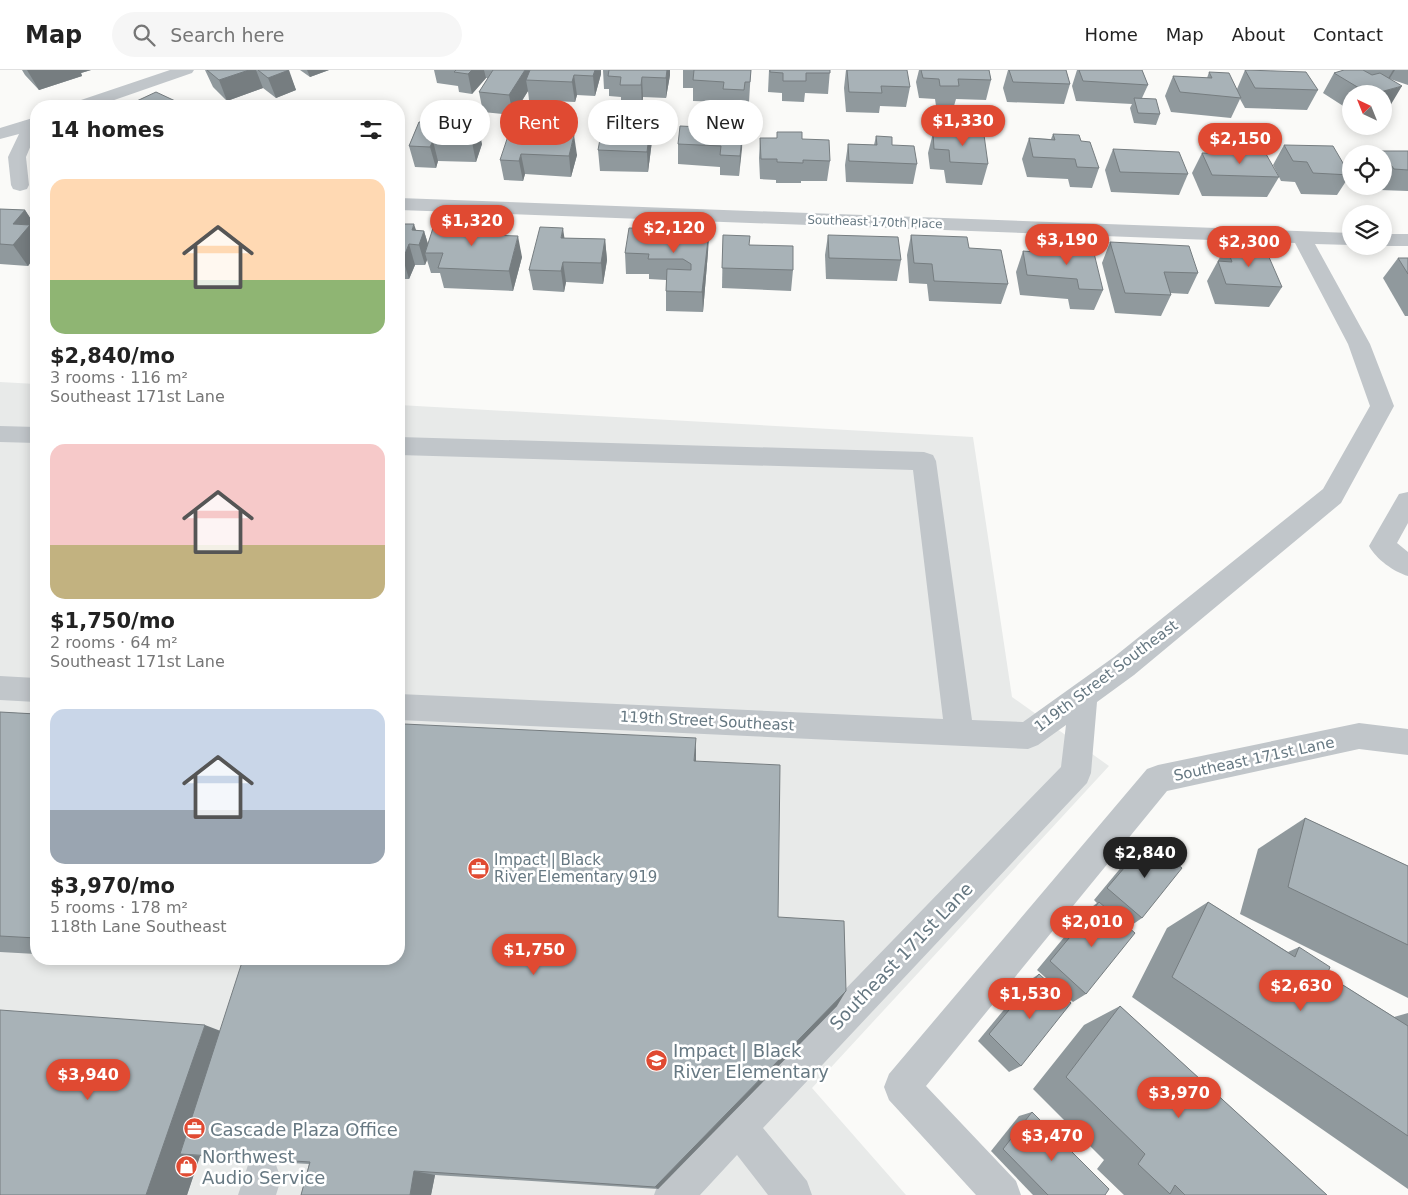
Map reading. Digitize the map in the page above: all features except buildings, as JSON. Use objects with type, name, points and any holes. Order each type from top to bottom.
[{"type":"street","points":[[98,100],[186,70]]},
{"type":"street","points":[[0,134],[30,123]]},
{"type":"street","points":[[28,187],[17,157],[30,130]]},
{"type":"street","points":[[0,180],[28,187]]},
{"type":"street","name":"Southeast 170th Place","points":[[405,204],[1342,239]]},
{"type":"street","name":"119th Street Southeast","points":[[405,707],[1028,736],[1124,666],[1332,496],[1382,406],[1359,344],[1302,238]]},
{"type":"street","points":[[1392,240],[1408,240]]},
{"type":"street","points":[[0,434],[30,435]]},
{"type":"street","points":[[405,446],[924,461],[958,733]]},
{"type":"street","points":[[1408,501],[1382,546],[1408,566]]},
{"type":"street","points":[[0,688],[30,690]]},
{"type":"street","name":"Southeast 171st Lane","points":[[673,1195],[1076,773],[1083,696]]},
{"type":"street","name":"Southeast 171st Lane","points":[[1002,1195],[902,1086],[1158,779],[1359,736],[1408,742]]},
{"type":"street","points":[[738,1128],[793,1195]]},
{"type":"shaded area","points":[[0,382],[30,384],[30,965],[405,965],[405,405],[973,437],[1012,697],[1109,766],[812,1088],[906,1195],[0,1195]]},
{"type":"place","name":"Impact | Black River Elementary 919","points":[[478,869]]},
{"type":"place","name":"Impact | Black River Elementary","points":[[657,1060]]},
{"type":"place","name":"Cascade Plaza Office","points":[[194,1129]]},
{"type":"place","name":"Northwest Audio Service","points":[[186,1166]]}]
